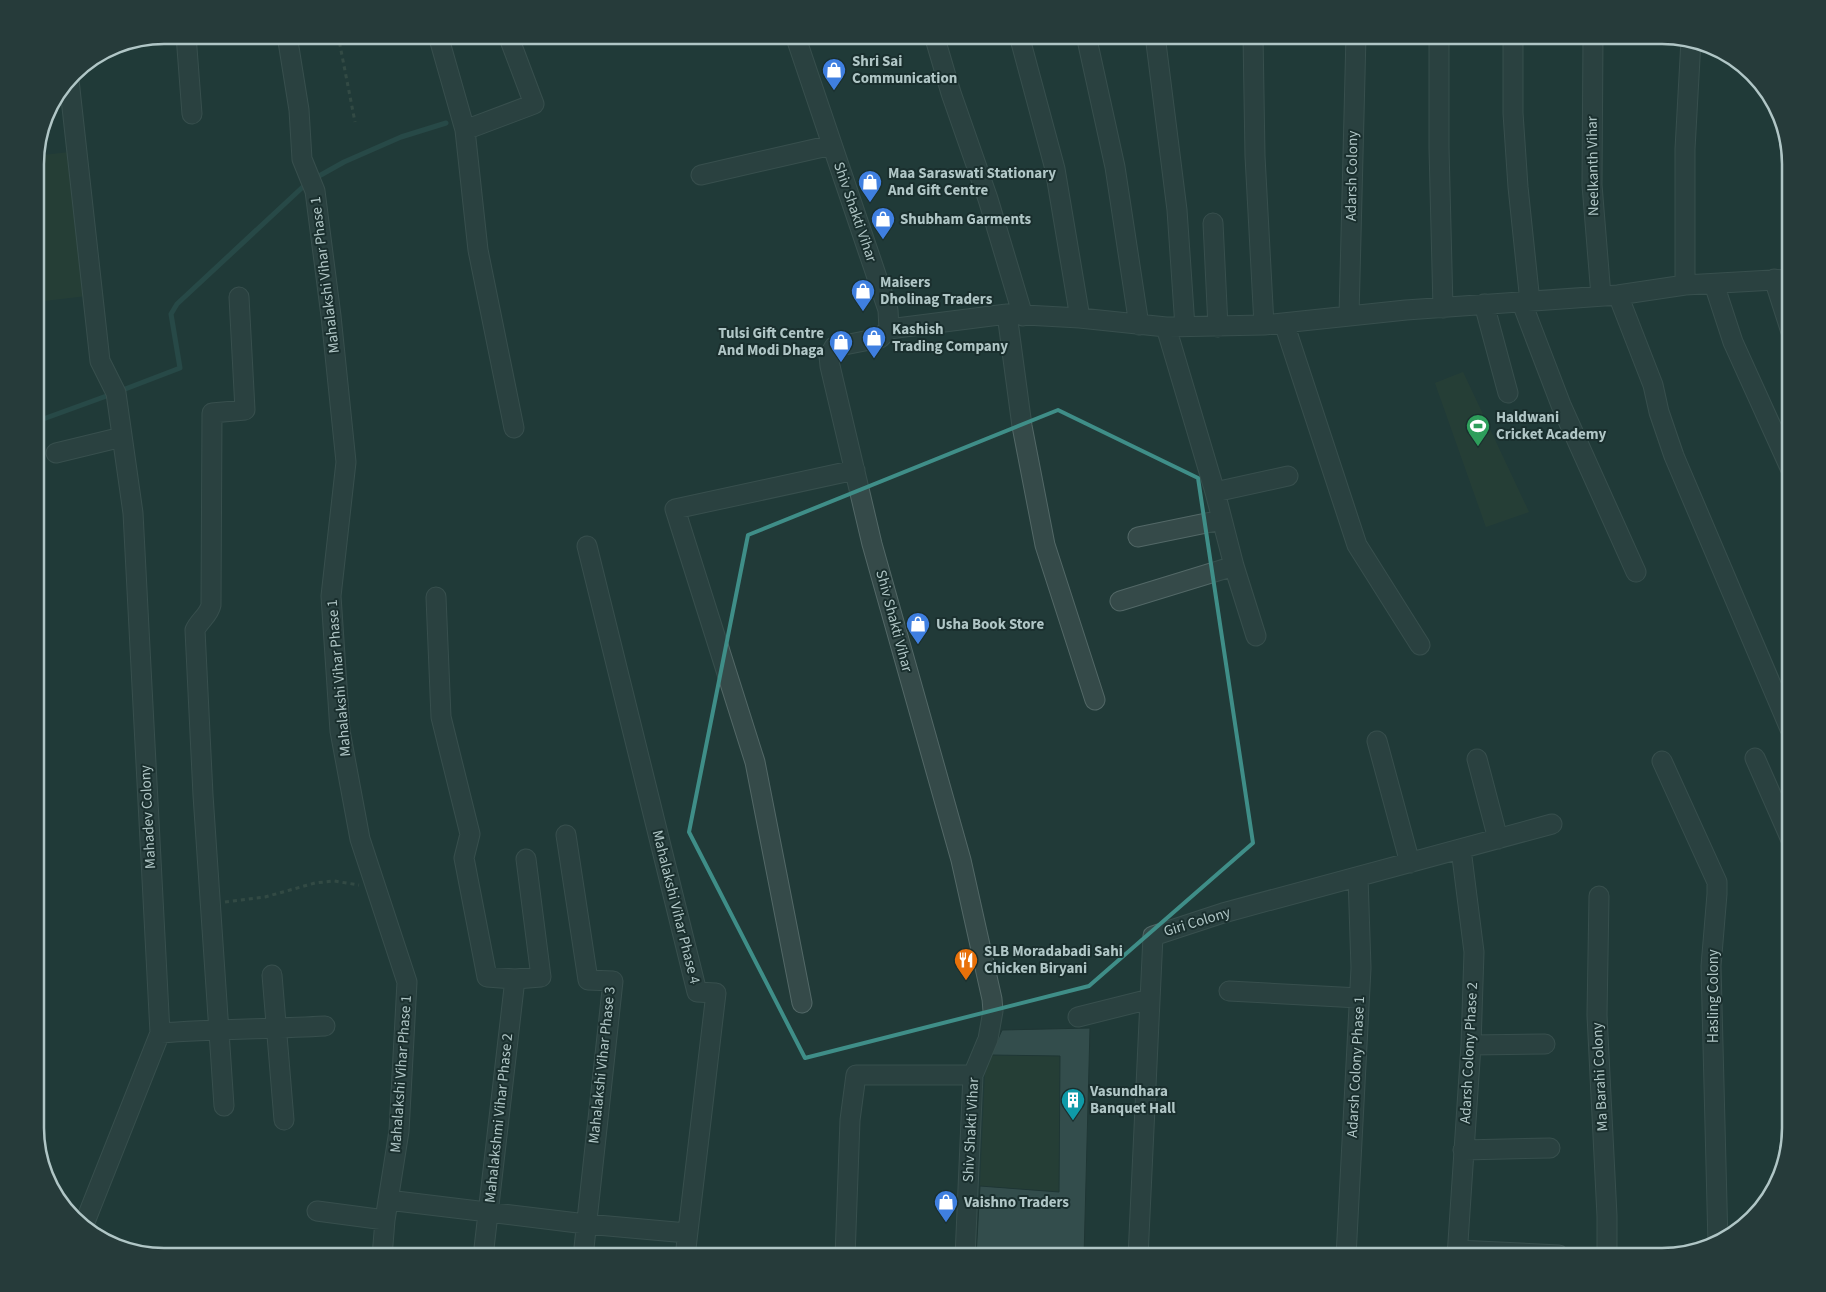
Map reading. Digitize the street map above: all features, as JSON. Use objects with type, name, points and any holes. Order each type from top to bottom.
[{"type":"street","points":[[187,44],[192,114]]},
{"type":"street","name":"Mahalakshi Vihar Phase 1","points":[[288,44],[299,110],[302,159],[315,191],[331,316],[346,462],[332,596],[340,731],[360,839],[407,982],[399,1131],[385,1220],[383,1248]]},
{"type":"street","points":[[441,44],[465,130],[478,250],[514,428]]},
{"type":"street","points":[[465,130],[534,104],[511,44]]},
{"type":"street","name":"Shiv Shakti Vihar","points":[[798,44],[888,310],[889,329],[880,338],[834,347],[829,356],[872,544],[961,860],[992,999],[993,1011],[988,1039],[973,1075],[965,1248]]},
{"type":"street","points":[[937,44],[951,93],[988,199],[1015,315],[1022,426],[1045,546],[1095,700]]},
{"type":"street","points":[[1022,44],[1055,169],[1080,318]]},
{"type":"street","points":[[1088,44],[1115,167],[1139,325]]},
{"type":"street","points":[[1156,44],[1177,210],[1175,327],[1221,520],[1256,636]]},
{"type":"street","points":[[1253,44],[1255,156],[1264,325]]},
{"type":"street","name":"Adarsh Colony","points":[[1349,316],[1356,44]]},
{"type":"street","points":[[1439,44],[1439,148],[1443,308]]},
{"type":"street","points":[[1513,44],[1513,113],[1526,303],[1561,405],[1636,572]]},
{"type":"street","name":"Neelkanth Vihar","points":[[1593,44],[1592,184],[1609,295],[1653,385],[1659,412],[1674,456],[1782,710]]},
{"type":"street","points":[[1685,285],[1685,149],[1691,47]]},
{"type":"street","name":"Mahadev Colony","points":[[70,90],[100,361],[116,393],[133,513],[160,1032],[86,1219]]},
{"type":"street","points":[[701,175],[832,145]]},
{"type":"street","points":[[1213,223],[1218,327]]},
{"type":"street","points":[[889,329],[1015,315],[1080,318],[1175,327],[1264,325],[1484,304],[1526,303],[1685,285],[1782,279]]},
{"type":"street","points":[[1714,284],[1733,342],[1782,450]]},
{"type":"street","points":[[224,1106],[203,795],[195,630],[198,622],[210,611],[211,605],[212,412],[245,410],[239,297]]},
{"type":"street","points":[[1484,304],[1508,393]]},
{"type":"street","points":[[1284,323],[1357,545],[1420,645]]},
{"type":"street","points":[[56,453],[122,437]]},
{"type":"street","points":[[802,1003],[755,762],[676,509],[855,470]]},
{"type":"street","points":[[1215,492],[1288,476]]},
{"type":"street","points":[[1138,537],[1221,520]]},
{"type":"street","name":"Mahalakshi Vihar Phase 4","points":[[587,546],[697,992],[716,993],[686,1248]]},
{"type":"street","points":[[1120,600],[1234,566]]},
{"type":"street","points":[[436,597],[441,718],[470,834],[464,858],[487,977],[515,979],[541,977],[526,859]]},
{"type":"street","points":[[1377,742],[1410,863]]},
{"type":"street","points":[[1755,758],[1782,820]]},
{"type":"street","points":[[1477,759],[1498,839]]},
{"type":"street","name":"Hasling Colony","points":[[1662,761],[1717,882],[1718,894],[1711,966],[1718,1234]]},
{"type":"street","name":"Giri Colony","points":[[1138,1248],[1153,936],[1222,913],[1552,824]]},
{"type":"street","name":"Mahalakshi Vihar Phase 3","points":[[566,836],[588,980],[613,981],[584,1248]]},
{"type":"street","name":"Adarsh Colony Phase 2","points":[[1457,1248],[1471,1045],[1474,952],[1461,849]]},
{"type":"street","name":"Adarsh Colony Phase 1","points":[[1346,1248],[1361,968],[1358,877]]},
{"type":"street","name":"Ma Barahi Colony","points":[[1599,896],[1597,1015],[1607,1248]]},
{"type":"street","points":[[272,975],[284,1120]]},
{"type":"street","name":"Mahalakshmi Vihar Phase 2","points":[[484,1248],[515,979]]},
{"type":"street","points":[[1229,991],[1360,998]]},
{"type":"street","points":[[1078,1017],[1150,999]]},
{"type":"street","points":[[160,1032],[219,1028],[325,1026]]},
{"type":"street","points":[[1471,1045],[1545,1044]]},
{"type":"street","points":[[845,1248],[850,1120],[856,1075],[973,1075]]},
{"type":"street","points":[[1464,1150],[1550,1148]]},
{"type":"street","points":[[388,1200],[586,1224],[688,1233]]},
{"type":"street","points":[[317,1210],[385,1220]]},
{"type":"path","points":[[340,44],[355,122]]},
{"type":"path","points":[[211,903],[265,897],[315,883],[334,881],[376,888]]},
{"type":"highlighted area","points":[[1058,410],[1198,478],[1253,843],[1089,986],[805,1058],[689,832],[748,535]]},
{"type":"green space","points":[[70,152],[86,296],[44,301],[44,155]]},
{"type":"green space","name":"Haldwani Cricket Academy","points":[[1463,372],[1529,512],[1486,527],[1435,383]]},
{"type":"green space","points":[[991,1055],[1060,1056],[1059,1192],[980,1186],[985,1074]]},
{"type":"building","name":"Vasundhara Banquet Hall","points":[[1090,1028],[1084,1248],[977,1248],[980,1186],[1059,1192],[1060,1056],[991,1055],[1002,1030]]},
{"type":"waterway","points":[[319,176],[344,162],[401,137],[446,123]]},
{"type":"waterway","points":[[120,391],[180,368],[171,314],[177,304],[306,184]]},
{"type":"waterway","points":[[44,419],[112,394]]},
{"type":"place","name":"Shri Sai Communication","points":[[834,91]]},
{"type":"place","name":"Maa Saraswati Stationary And Gift Centre","points":[[870,203]]},
{"type":"place","name":"Shubham Garments","points":[[883,240]]},
{"type":"place","name":"Maisers Dholinag Traders","points":[[863,312]]},
{"type":"place","name":"Kashish Trading Company","points":[[874,359]]},
{"type":"place","name":"Tulsi Gift Centre And Modi Dhaga","points":[[841,363]]},
{"type":"place","name":"Haldwani Cricket Academy","points":[[1478,447]]},
{"type":"place","name":"Usha Book Store","points":[[918,645]]},
{"type":"place","name":"SLB Moradabadi Sahi Chicken Biryani","points":[[966,981]]},
{"type":"place","name":"Vasundhara Banquet Hall","points":[[1073,1121]]},
{"type":"place","name":"Vaishno Traders","points":[[946,1223]]}]
